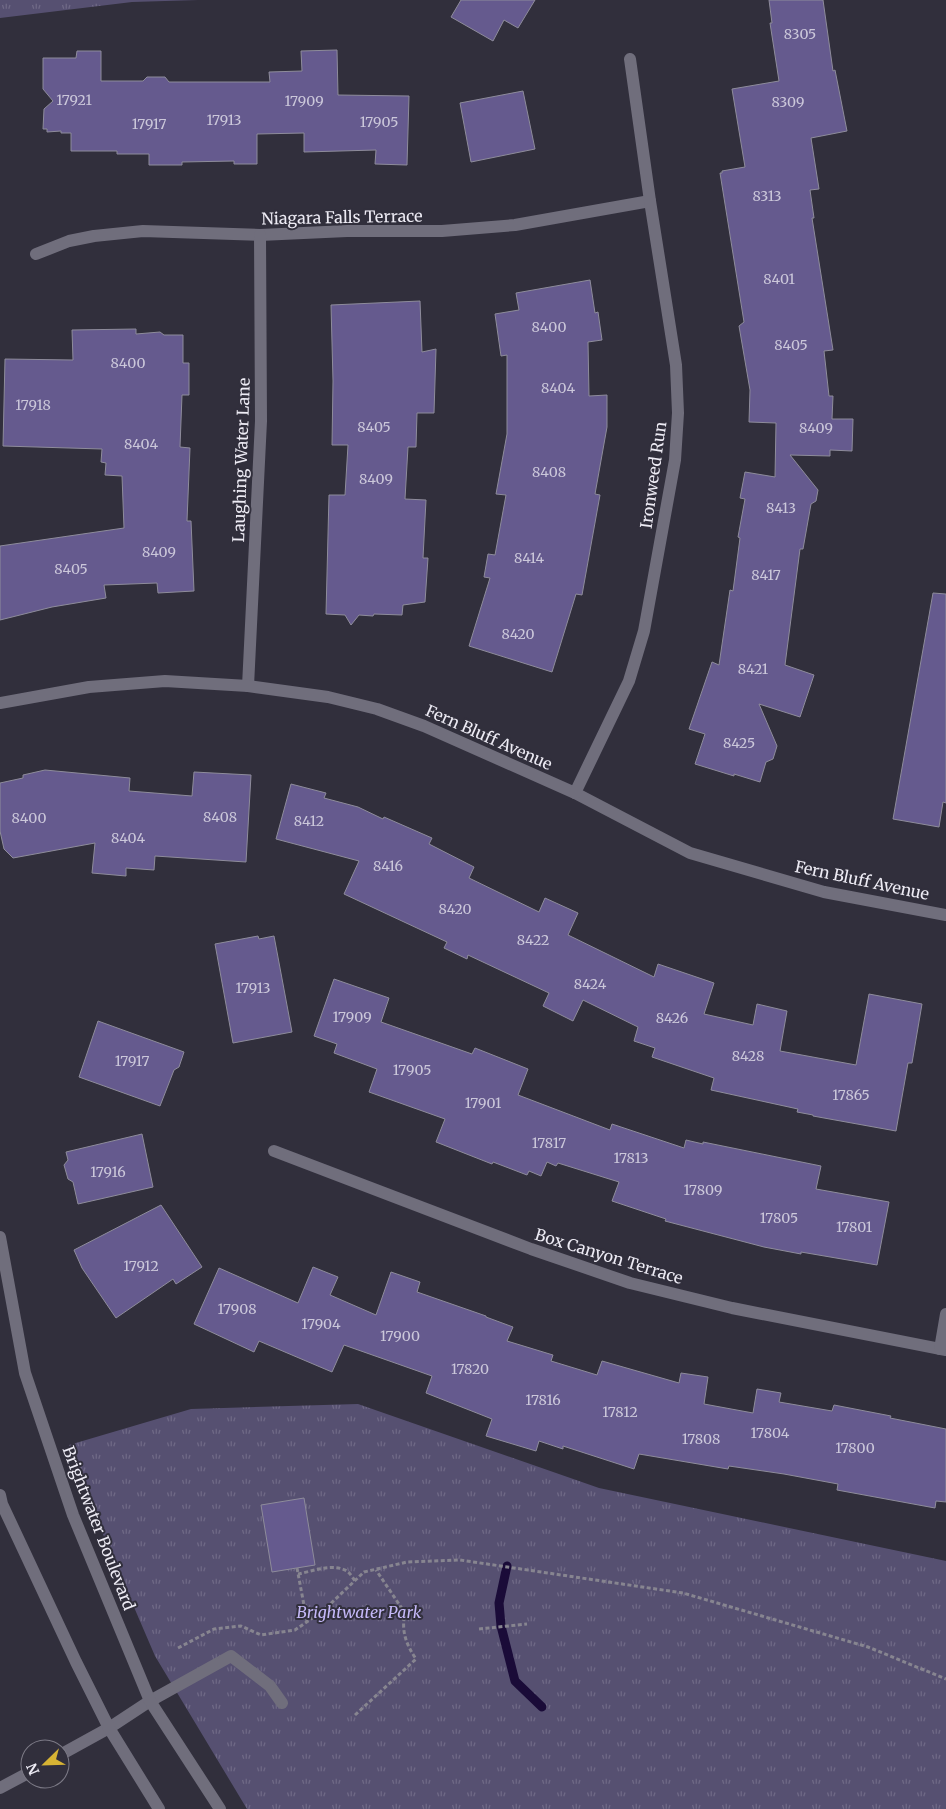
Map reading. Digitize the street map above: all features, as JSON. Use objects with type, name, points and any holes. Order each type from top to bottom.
[{"type":"street","name":"Ironweed Run","points":[[575,793],[628,681],[644,631],[675,460],[678,413],[676,365],[630,59]]},
{"type":"street","name":"Niagara Falls Terrace","points":[[36,254],[69,242],[94,236],[143,231],[260,235],[347,231],[442,231],[515,225],[650,201]]},
{"type":"street","name":"Laughing Water Lane","points":[[248,686],[261,421],[260,235]]},
{"type":"street","name":"Fern Bluff Avenue","points":[[0,703],[89,687],[165,681],[248,686],[328,697],[377,709],[424,726],[575,793],[690,853],[824,892],[946,915]]},
{"type":"street","name":"Box Canyon Terrace","points":[[274,1151],[531,1249],[630,1283],[732,1308],[943,1349]]},
{"type":"street","name":"Brightwater Boulevard","points":[[0,1237],[26,1373],[73,1515],[150,1701],[220,1809]]},
{"type":"street","points":[[943,1349],[946,1314]]},
{"type":"street","points":[[0,1495],[2,1504],[108,1728],[159,1809]]},
{"type":"street","points":[[70,1749],[150,1701],[231,1656],[270,1686],[282,1703]]},
{"type":"street","points":[[0,1788],[20,1777]]},
{"type":"path","points":[[178,1648],[214,1630],[241,1626],[261,1636],[295,1630],[324,1610],[364,1572],[407,1562],[460,1560],[683,1593],[868,1647],[946,1679]]},
{"type":"path","points":[[297,1568],[307,1621]]},
{"type":"path","points":[[298,1574],[326,1568],[338,1569],[348,1572],[355,1581]]},
{"type":"path","points":[[355,1715],[416,1660],[405,1638],[403,1623],[405,1612],[375,1570]]},
{"type":"path","points":[[479,1629],[527,1624]]},
{"type":"green space","points":[[0,0],[198,0],[132,2],[0,18]]},
{"type":"green space","name":"Brightwater Park","points":[[358,1404],[599,1488],[946,1561],[946,1809],[247,1809],[155,1656],[106,1542],[69,1445],[191,1409]]},
{"type":"building","points":[[461,0],[535,0],[518,28],[504,20],[493,41],[451,17]]},
{"type":"building","points":[[769,0],[823,0],[833,71],[835,70],[847,131],[811,138],[819,189],[810,190],[814,218],[812,218],[833,350],[824,351],[829,396],[833,396],[832,419],[853,419],[852,451],[830,450],[830,456],[790,455],[818,490],[816,501],[811,504],[803,549],[800,549],[785,665],[814,675],[800,717],[759,704],[777,746],[773,759],[766,762],[760,782],[695,764],[705,734],[689,729],[712,662],[719,665],[730,590],[733,591],[740,538],[738,537],[745,499],[740,498],[745,472],[775,477],[776,423],[749,422],[750,390],[739,326],[744,322],[720,173],[745,167],[732,89],[779,81],[770,23],[772,23]]},
{"type":"building","points":[[337,50],[338,95],[409,96],[407,165],[375,164],[376,150],[304,152],[304,133],[257,134],[257,164],[234,164],[234,161],[182,162],[182,165],[149,165],[149,154],[117,154],[117,151],[71,151],[71,133],[61,133],[61,131],[47,132],[47,129],[43,129],[44,109],[53,101],[43,89],[43,58],[76,58],[77,51],[101,51],[101,81],[143,81],[147,77],[165,77],[169,82],[270,82],[269,72],[302,71],[301,51]]},
{"type":"building","points":[[523,91],[535,149],[471,162],[460,103]]},
{"type":"building","points":[[590,280],[595,313],[598,312],[602,340],[588,342],[589,396],[607,395],[607,427],[595,494],[600,495],[582,595],[576,594],[552,672],[469,646],[490,578],[484,577],[488,554],[495,555],[506,495],[496,494],[507,434],[507,355],[501,356],[495,314],[519,310],[516,293]]},
{"type":"building","points":[[420,301],[422,352],[436,349],[434,413],[417,413],[416,447],[408,447],[405,499],[426,500],[423,558],[428,558],[425,602],[403,605],[402,615],[359,615],[351,625],[345,615],[326,614],[329,495],[345,495],[348,445],[332,445],[331,305]]},
{"type":"building","points":[[136,329],[136,334],[160,332],[164,335],[183,335],[183,363],[189,363],[189,395],[182,395],[180,447],[190,448],[187,521],[191,521],[194,591],[158,593],[157,583],[104,585],[106,598],[52,607],[0,620],[0,546],[124,528],[122,476],[105,475],[106,463],[101,462],[102,449],[3,446],[5,359],[73,360],[72,330]]},
{"type":"building","points":[[933,593],[946,594],[946,803],[943,802],[939,827],[893,819]]},
{"type":"building","points":[[45,770],[130,778],[129,791],[192,796],[194,772],[251,775],[246,862],[155,856],[154,870],[126,868],[126,876],[92,873],[95,843],[13,858],[4,849],[0,831],[0,783],[23,778],[23,775]]},
{"type":"building","points":[[291,784],[326,793],[324,798],[358,807],[432,838],[429,844],[474,867],[469,878],[539,912],[545,898],[578,913],[568,935],[654,977],[658,964],[714,983],[704,1014],[753,1025],[757,1004],[787,1011],[780,1051],[856,1065],[869,994],[922,1004],[912,1063],[908,1063],[896,1131],[813,1116],[797,1112],[798,1109],[711,1090],[714,1078],[652,1057],[655,1048],[634,1041],[638,1027],[583,1000],[573,1021],[543,1006],[549,993],[468,955],[467,959],[444,948],[447,942],[344,894],[359,861],[276,839]]},
{"type":"building","points":[[258,936],[259,939],[274,936],[292,1032],[233,1043],[215,944]]},
{"type":"building","points":[[334,979],[389,998],[381,1022],[472,1054],[475,1048],[528,1069],[518,1095],[610,1130],[612,1124],[684,1148],[686,1140],[703,1144],[703,1142],[821,1166],[816,1189],[889,1202],[877,1265],[764,1247],[665,1221],[666,1219],[612,1201],[619,1182],[558,1163],[556,1166],[547,1162],[541,1176],[529,1171],[527,1175],[493,1162],[492,1164],[436,1142],[445,1119],[369,1092],[377,1069],[334,1053],[337,1044],[314,1036]]},
{"type":"building","points":[[98,1021],[184,1052],[179,1067],[174,1070],[160,1106],[79,1077]]},
{"type":"building","points":[[142,1134],[153,1187],[78,1204],[73,1182],[68,1179],[64,1165],[68,1160],[66,1152]]},
{"type":"building","points":[[161,1205],[202,1267],[176,1284],[173,1279],[116,1318],[82,1268],[74,1250]]},
{"type":"building","points":[[313,1267],[338,1277],[330,1295],[376,1315],[391,1272],[420,1282],[417,1292],[513,1327],[507,1341],[553,1355],[551,1361],[597,1375],[602,1361],[679,1383],[681,1373],[708,1377],[704,1404],[753,1413],[757,1389],[781,1393],[779,1402],[832,1411],[834,1405],[946,1429],[946,1502],[936,1501],[935,1508],[837,1490],[838,1484],[784,1474],[729,1466],[728,1469],[639,1454],[634,1469],[563,1446],[563,1449],[539,1441],[536,1451],[486,1436],[492,1419],[426,1393],[432,1376],[344,1345],[332,1372],[259,1341],[254,1352],[194,1324],[219,1268],[298,1303]]},
{"type":"building","points":[[304,1498],[315,1565],[272,1572],[261,1505]]},
{"type":"waterway","points":[[507,1566],[499,1603],[501,1626],[515,1681],[542,1707]]}]
